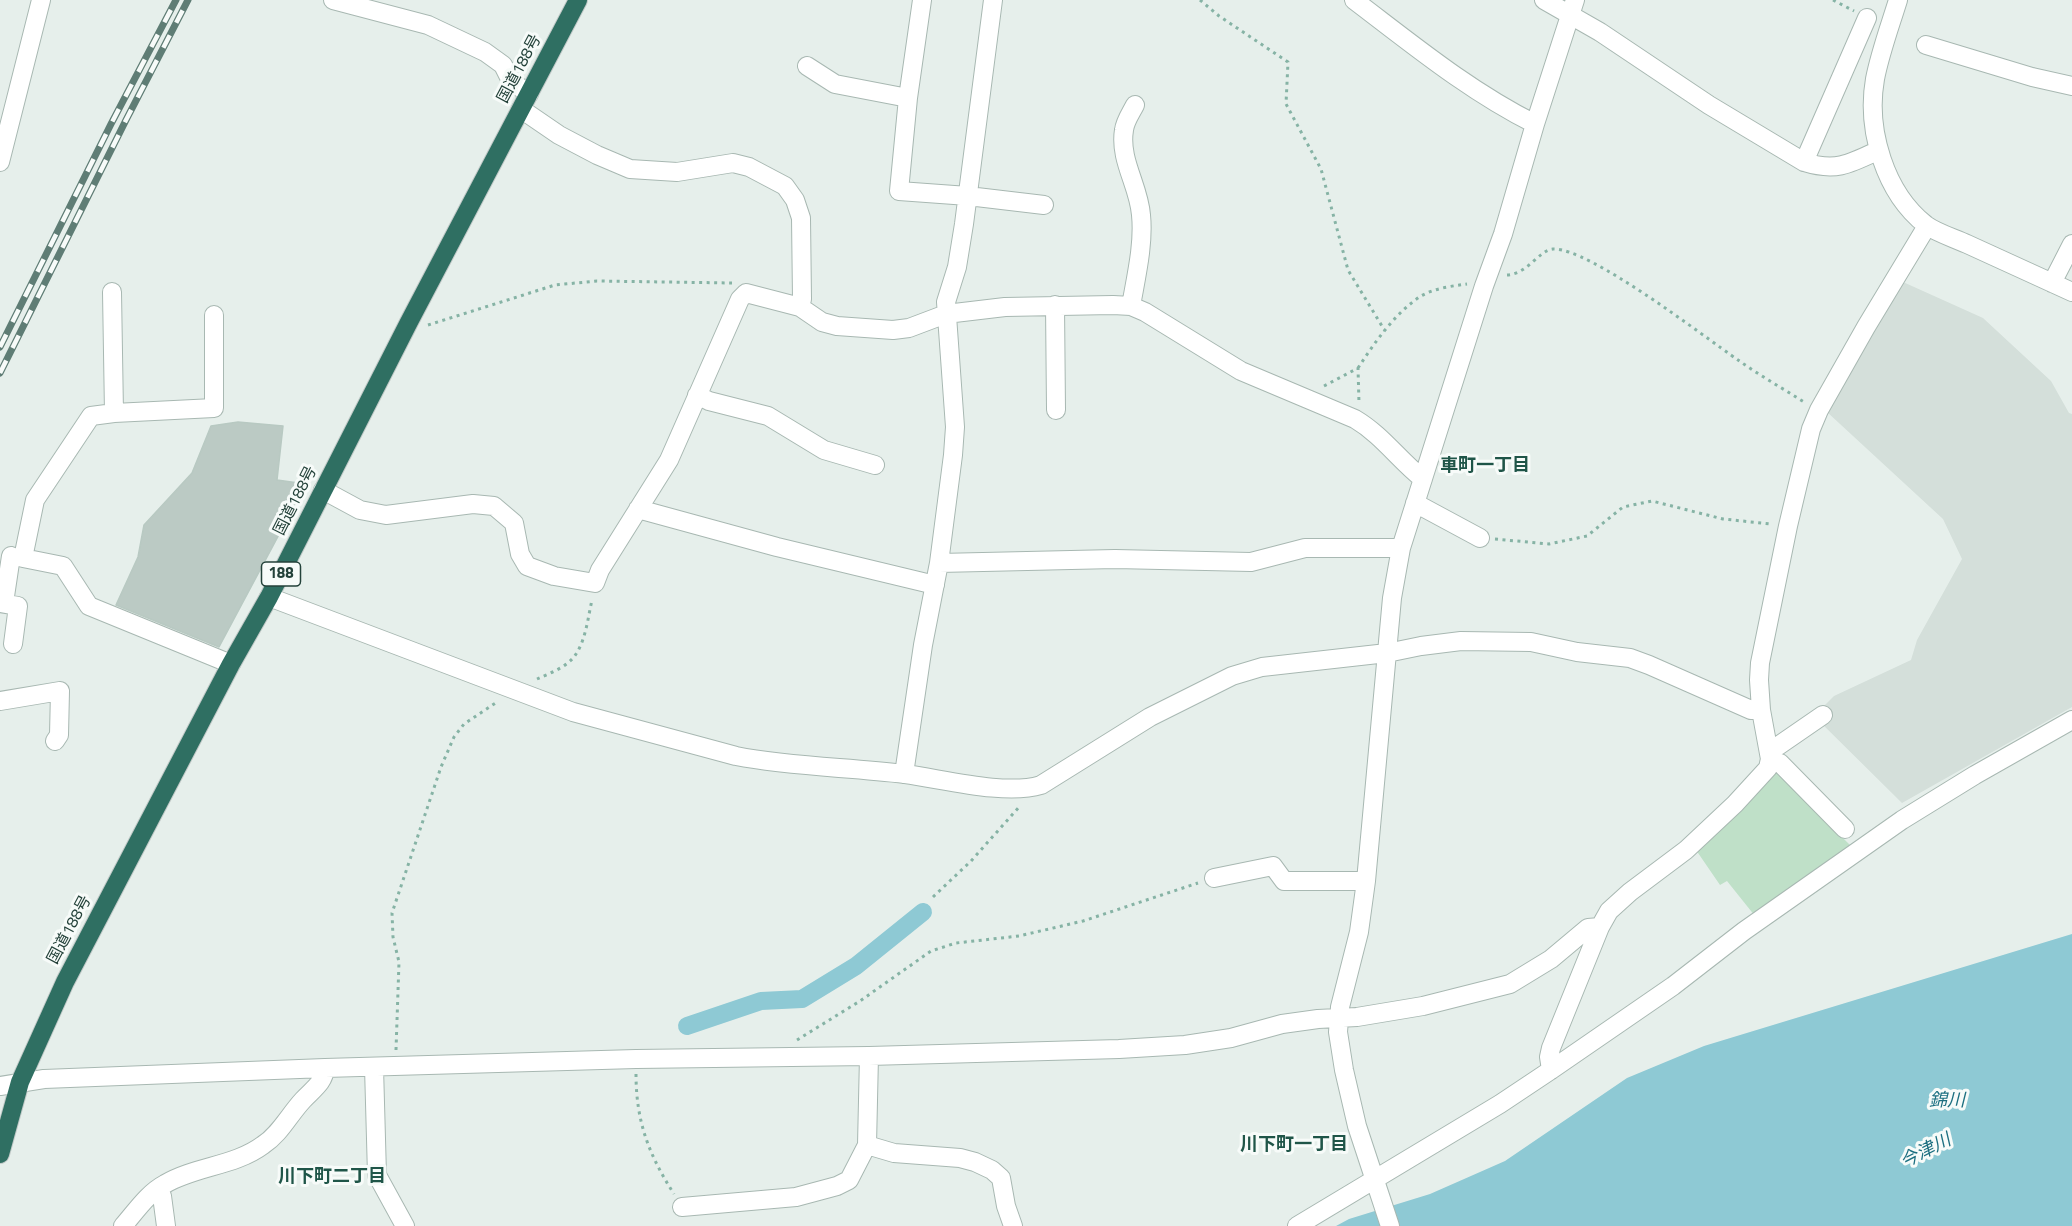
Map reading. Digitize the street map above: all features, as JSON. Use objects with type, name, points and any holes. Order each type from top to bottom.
[{"type":"highway","name":"国道188号","points":[[0,1154],[20,1082],[64,982],[231,664],[269,597],[409,322],[578,0]]},
{"type":"street","points":[[0,162],[8,99],[41,0]]},
{"type":"street","points":[[333,0],[428,25],[485,52],[503,65],[525,101],[559,135],[630,169],[677,172],[733,163],[749,167],[785,186],[795,200],[801,218],[802,299],[800,307]]},
{"type":"street","points":[[922,0],[908,98],[899,191],[1044,205]]},
{"type":"street","points":[[904,774],[923,645],[939,563],[953,455],[955,427],[946,302],[957,267],[993,0]]},
{"type":"street","points":[[1354,0],[1504,109],[1535,124]]},
{"type":"street","points":[[1544,0],[1573,8],[1600,32],[1709,105],[1804,162],[1819,167],[1836,168],[1879,150]]},
{"type":"street","points":[[1898,0],[1875,80],[1873,103],[1879,150],[1889,177],[1904,203],[1927,226],[2072,292]]},
{"type":"street","points":[[1390,1226],[1357,1126],[1344,1070],[1338,1018],[1359,932],[1366,881],[1392,598],[1401,548],[1486,280],[1503,234],[1535,124],[1573,8]]},
{"type":"street","points":[[1804,162],[1867,18]]},
{"type":"street","points":[[1926,45],[2032,77],[2072,86]]},
{"type":"street","points":[[807,66],[835,84],[908,98]]},
{"type":"street","points":[[1131,306],[1142,216],[1123,144],[1124,128],[1135,105]]},
{"type":"street","points":[[1551,1070],[1549,1058],[1551,1048],[1600,927],[1609,911],[1630,892],[1686,850],[1735,804],[1768,768],[1769,753],[1761,710],[1760,663],[1788,526],[1811,429],[1819,410],[1927,226]]},
{"type":"street","points":[[2052,283],[2072,244]]},
{"type":"street","points":[[112,292],[114,413]]},
{"type":"street","points":[[323,490],[360,510],[386,515],[473,504],[494,506],[514,523],[520,554],[527,566],[554,576],[595,583],[600,570],[669,460],[740,299],[746,293],[800,307],[822,322],[837,326],[893,330],[909,328],[946,314],[1005,307],[1131,306],[1145,312],[1241,371],[1355,419],[1377,434],[1408,467],[1424,479]]},
{"type":"street","points":[[1055,305],[1056,410]]},
{"type":"street","points":[[13,644],[18,606],[2,603],[11,556],[35,500],[91,416],[214,408],[214,315]]},
{"type":"street","points":[[697,395],[709,401],[768,416],[824,450],[874,465]]},
{"type":"street","points":[[1415,503],[1480,538]]},
{"type":"street","points":[[638,509],[777,547],[935,585]]},
{"type":"street","points":[[939,563],[1115,559],[1251,562],[1305,548],[1401,548]]},
{"type":"street","points":[[11,556],[63,566],[90,606],[231,664]]},
{"type":"street","points":[[269,597],[573,712],[736,756],[761,761],[904,774],[992,787],[1029,789],[1041,785],[1150,717],[1232,676],[1262,667],[1387,653],[1461,640],[1531,642],[1577,652],[1630,658],[1751,710],[1761,710]]},
{"type":"street","points":[[0,701],[60,691],[59,735],[55,741]]},
{"type":"street","points":[[1769,753],[1823,714]]},
{"type":"street","points":[[1297,1226],[1377,1186],[1673,986],[1744,931],[1902,820],[2072,720]]},
{"type":"street","points":[[1769,753],[1845,829]]},
{"type":"street","points":[[1214,878],[1273,866],[1284,881],[1366,881]]},
{"type":"street","points":[[0,1086],[44,1079],[326,1068],[636,1059],[869,1056],[1185,1045],[1231,1038],[1282,1024],[1357,1017],[1423,1006],[1510,984],[1551,959],[1588,928],[1600,927]]},
{"type":"street","points":[[682,1207],[796,1197],[837,1186],[849,1180],[867,1146],[869,1056]]},
{"type":"street","points":[[374,1067],[377,1175],[405,1226]]},
{"type":"street","points":[[123,1226],[164,1185],[189,1173],[245,1155],[263,1146],[325,1077],[326,1068]]},
{"type":"street","points":[[867,1146],[894,1153],[960,1158],[992,1170],[1001,1178],[1006,1206],[1013,1226]]},
{"type":"street","points":[[157,1190],[162,1196],[166,1226]]},
{"type":"path","points":[[1200,0],[1219,16],[1288,62],[1286,104],[1321,169],[1348,270],[1385,331]]},
{"type":"path","points":[[1833,0],[1867,18]]},
{"type":"path","points":[[1309,400],[1315,391],[1358,368],[1401,313],[1422,296],[1437,289],[1521,272],[1547,251],[1553,249],[1592,261],[1740,362],[1819,410]]},
{"type":"path","points":[[409,322],[426,326],[555,285],[597,281],[732,283],[746,293]]},
{"type":"path","points":[[1355,419],[1359,400],[1358,368]]},
{"type":"path","points":[[1480,538],[1549,544],[1587,536],[1623,507],[1652,501],[1722,519],[1788,526]]},
{"type":"path","points":[[396,1066],[399,962],[393,937],[392,913],[441,767],[454,737],[464,724],[515,690],[561,668],[576,655],[585,631],[595,583]]},
{"type":"path","points":[[933,897],[971,861],[999,830],[1025,800],[1029,789]]},
{"type":"path","points":[[784,1058],[796,1040],[860,1001],[931,951],[956,943],[1019,936],[1083,921],[1214,878]]},
{"type":"path","points":[[636,1059],[636,1098],[645,1136],[656,1166],[682,1207]]},
{"type":"shaded area","points":[[1903,282],[1983,318],[2051,381],[2069,413],[2072,414],[2072,707],[1902,803],[1814,716],[1834,696],[1911,660],[1917,640],[1962,559],[1943,519],[1827,412],[1868,337]]},
{"type":"green space","points":[[1776,772],[1850,845],[1755,916],[1727,881],[1720,885],[1696,850]]},
{"type":"water","name":"錦川","points":[[2072,934],[2072,1226],[1336,1226],[1349,1219],[1430,1194],[1505,1161],[1627,1078],[1704,1046]]},
{"type":"building","points":[[238,422],[283,426],[277,480],[306,484],[219,647],[116,605],[138,557],[144,525],[192,473],[211,426]]},
{"type":"waterway","points":[[687,1026],[761,1001],[802,999],[856,966],[923,912]]},
{"type":"railway","points":[[0,347],[111,124],[176,0]]},
{"type":"railway","points":[[0,373],[188,0]]},
{"type":"district","name":"車町一丁目","points":[[1485,467]]},
{"type":"district","name":"川下町一丁目","points":[[1294,1146]]},
{"type":"district","name":"川下町二丁目","points":[[332,1178]]},
{"type":"water label","name":"今津川","points":[[1926,1152]]}]
